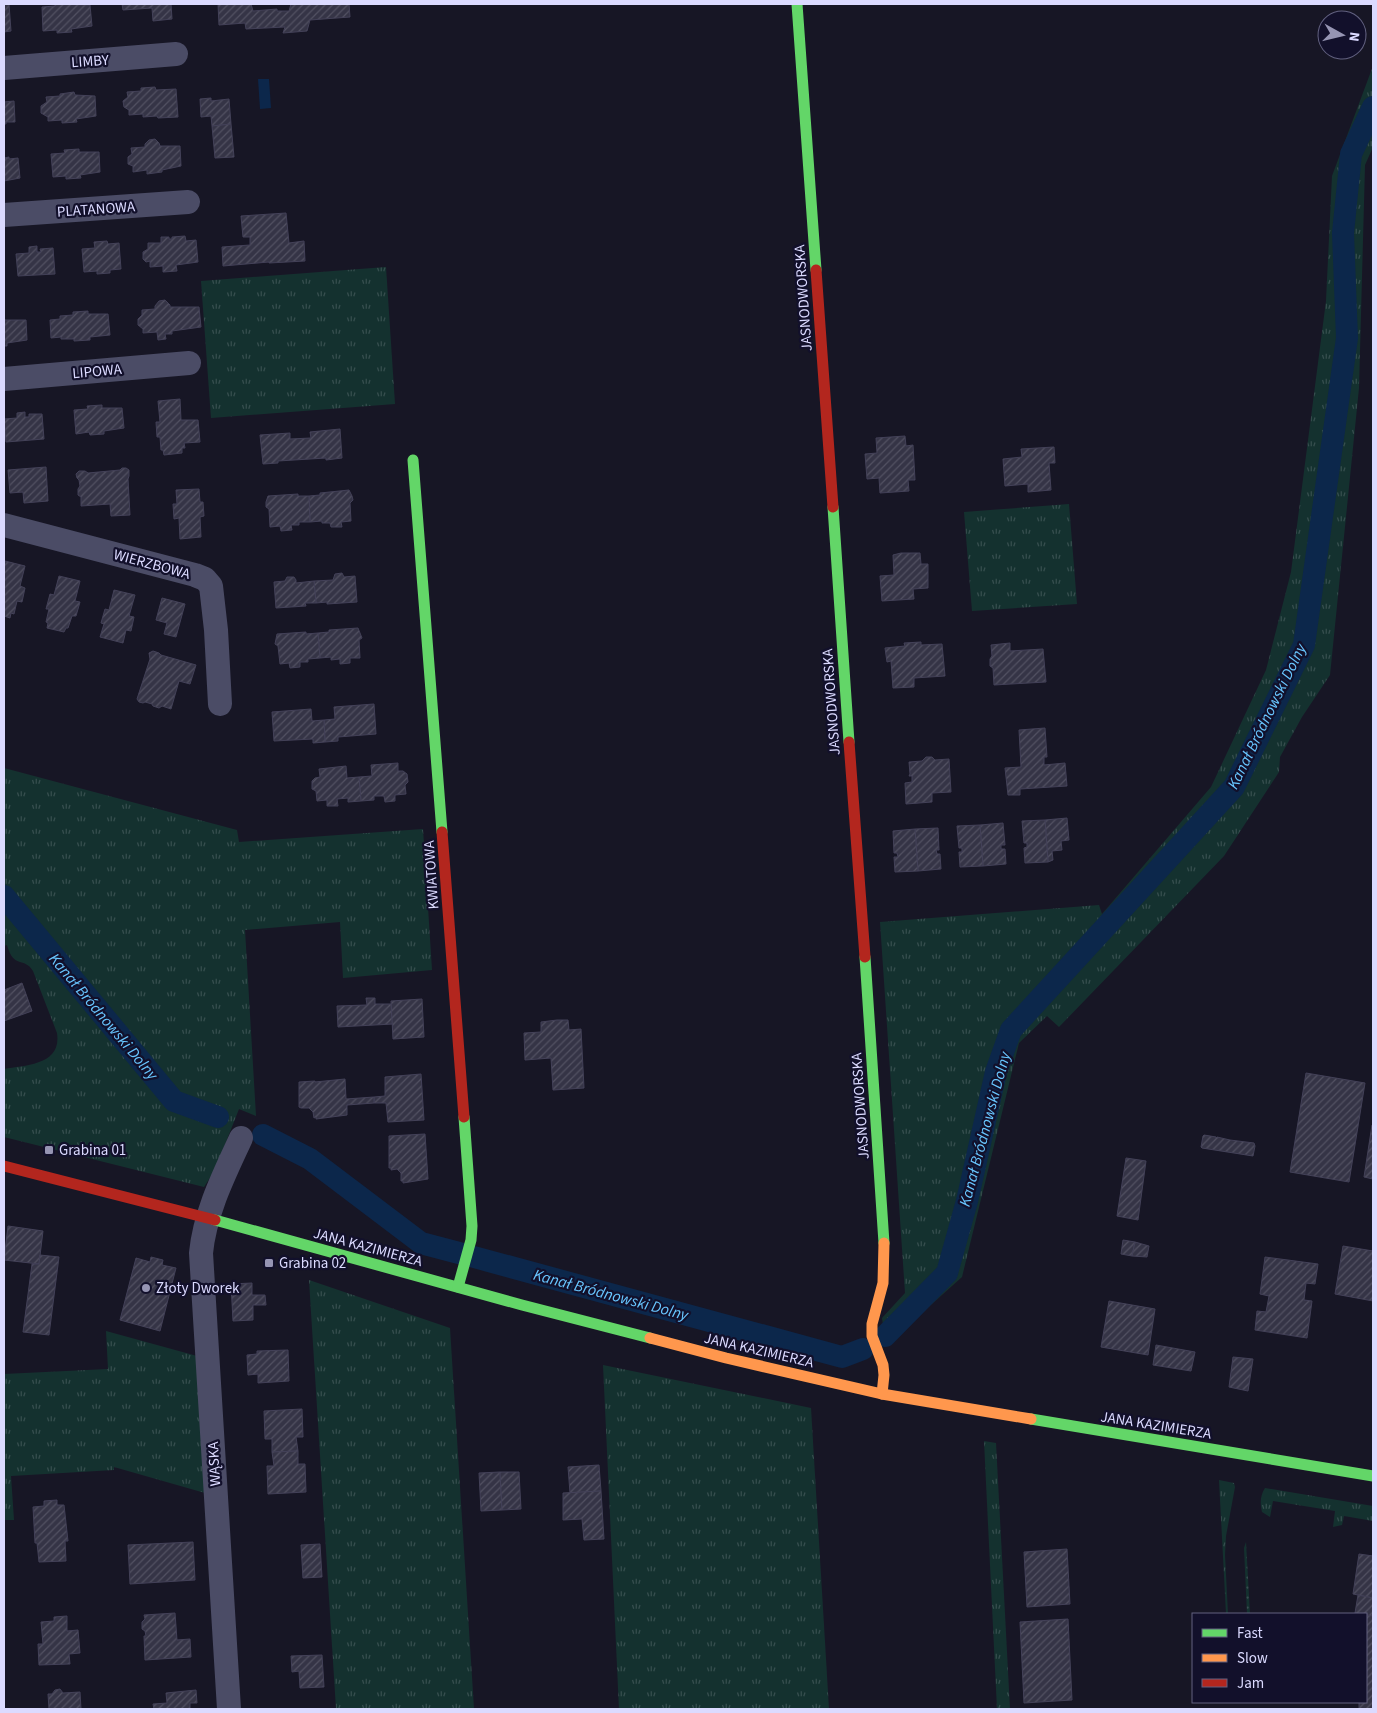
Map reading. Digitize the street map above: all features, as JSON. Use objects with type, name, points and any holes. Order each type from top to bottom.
[{"type":"street","name":"JASNODWORSKA","points":[[797,4],[884,1230],[883,1283],[872,1324],[872,1336],[883,1365],[882,1394]]},
{"type":"street","name":"LIMBY","points":[[4,68],[176,54]]},
{"type":"street","name":"PLATANOWA","points":[[4,215],[188,202]]},
{"type":"street","name":"LIPOWA","points":[[4,379],[189,363]]},
{"type":"street","name":"KWIATOWA","points":[[413,460],[472,1226],[471,1240],[458,1287]]},
{"type":"street","name":"WIERZBOWA","points":[[4,525],[205,579],[211,586],[216,630],[220,704]]},
{"type":"street","points":[[207,1218],[222,1178],[241,1138]]},
{"type":"street","name":"JANA KAZIMIERZA","points":[[4,1166],[207,1218],[726,1358],[882,1394],[1373,1476]]},
{"type":"street","name":"WĄSKA","points":[[207,1218],[201,1254],[229,1709]]},
{"type":"green space","points":[[1373,66],[1373,147],[1365,165],[1359,388],[1330,675],[1302,717],[1280,757],[1279,772],[1224,856],[1059,1027],[1047,1016],[1019,1043],[962,1277],[886,1345],[882,1318],[905,1293],[880,922],[1099,905],[1102,914],[1211,787],[1266,670],[1291,572],[1326,301],[1332,176]]},
{"type":"green space","points":[[386,267],[395,404],[211,418],[201,281]]},
{"type":"green space","points":[[1069,504],[1077,604],[972,611],[964,512]]},
{"type":"green space","points":[[4,768],[237,830],[239,842],[423,829],[432,970],[343,978],[340,922],[245,930],[256,1116],[239,1109],[215,1170],[204,1187],[4,1137],[4,1069],[41,1062],[54,1052],[57,1044],[57,1033],[33,971],[26,964],[13,958],[7,945],[4,946]]},
{"type":"green space","points":[[309,1280],[450,1328],[474,1709],[336,1709]]},
{"type":"green space","points":[[106,1331],[197,1356],[205,1493],[114,1467],[114,1470],[11,1476],[14,1520],[4,1520],[4,1374],[108,1369]]},
{"type":"green space","points":[[603,1365],[811,1408],[829,1709],[619,1709]]},
{"type":"green space","points":[[984,1441],[996,1443],[1010,1709],[997,1709]]},
{"type":"green space","points":[[1219,1480],[1234,1483],[1235,1487],[1226,1536],[1228,1613],[1226,1613]]},
{"type":"green space","points":[[1265,1488],[1373,1506],[1373,1521],[1344,1516],[1342,1525],[1333,1527],[1335,1511],[1273,1501],[1270,1517],[1262,1512],[1261,1509],[1261,1497]]},
{"type":"green space","points":[[1246,1542],[1250,1613],[1247,1613],[1244,1548]]},
{"type":"water","points":[[258,79],[269,79],[271,108],[260,109]]},
{"type":"building","points":[[4,4],[9,4],[11,31],[4,32]]},
{"type":"building","points":[[55,4],[90,5],[92,26],[71,29],[72,32],[57,33],[57,30],[43,31],[42,7],[55,6]]},
{"type":"building","points":[[122,4],[171,4],[172,19],[153,21],[152,8],[123,10]]},
{"type":"building","points":[[218,4],[251,4],[253,11],[277,9],[277,11],[289,11],[291,4],[349,4],[350,17],[310,20],[307,31],[283,33],[285,27],[246,29],[245,23],[219,25]]},
{"type":"building","points":[[155,87],[156,90],[176,89],[178,117],[158,118],[157,116],[143,117],[143,114],[129,115],[129,110],[124,107],[123,101],[128,97],[127,92]]},
{"type":"building","points":[[74,92],[75,95],[95,96],[96,116],[76,119],[77,122],[62,123],[62,120],[48,121],[48,117],[41,113],[41,106],[47,102],[46,97]]},
{"type":"building","points":[[211,98],[211,101],[229,99],[231,124],[212,126],[211,116],[201,117],[200,99]]},
{"type":"building","points":[[14,101],[15,122],[6,122],[4,124],[4,102]]},
{"type":"building","points":[[231,124],[234,157],[215,158],[212,126]]},
{"type":"building","points":[[155,139],[160,146],[180,146],[181,166],[147,174],[147,170],[133,172],[133,166],[128,164],[128,157],[132,154],[131,148],[145,147],[149,140]]},
{"type":"building","points":[[79,149],[79,152],[99,152],[100,172],[80,175],[81,178],[66,179],[66,176],[53,177],[51,154],[65,153],[64,150]]},
{"type":"building","points":[[9,157],[9,159],[18,158],[20,178],[4,181],[4,158]]},
{"type":"building","points":[[286,213],[289,243],[304,241],[305,261],[223,266],[222,247],[250,245],[250,237],[243,237],[241,216]]},
{"type":"building","points":[[185,236],[186,241],[196,240],[198,262],[176,265],[177,271],[163,272],[163,266],[150,267],[150,261],[146,262],[143,259],[143,252],[148,249],[148,243],[161,243],[161,237],[172,239],[172,237]]},
{"type":"building","points":[[107,241],[108,244],[119,243],[121,269],[110,270],[110,273],[84,272],[82,249],[95,248],[94,242]]},
{"type":"building","points":[[37,246],[37,252],[41,252],[40,249],[53,248],[55,274],[18,276],[16,254],[29,253],[29,247]]},
{"type":"building","points":[[165,300],[170,307],[199,307],[201,327],[172,331],[172,334],[165,334],[166,339],[158,340],[157,332],[143,333],[143,329],[138,325],[138,319],[142,315],[142,310],[155,309],[159,301]]},
{"type":"building","points":[[88,311],[88,314],[108,314],[110,335],[90,337],[90,340],[74,341],[74,339],[61,339],[61,337],[51,338],[50,320],[60,319],[60,316],[73,315],[73,312]]},
{"type":"building","points":[[4,317],[5,320],[26,320],[27,340],[7,343],[7,346],[4,346]]},
{"type":"building","points":[[180,399],[181,420],[198,420],[200,442],[184,443],[185,448],[182,448],[182,453],[164,455],[163,450],[161,450],[160,437],[157,437],[156,422],[160,422],[158,401]]},
{"type":"building","points":[[102,405],[102,408],[122,408],[124,428],[104,431],[104,434],[90,435],[89,432],[76,434],[74,410],[88,409],[87,406]]},
{"type":"building","points":[[25,412],[25,417],[29,417],[29,414],[42,414],[44,439],[6,442],[4,419],[17,418],[17,413]]},
{"type":"building","points":[[340,429],[342,458],[278,461],[278,463],[263,464],[260,435],[290,433],[290,439],[311,438],[310,432]]},
{"type":"building","points":[[905,436],[906,446],[913,445],[915,480],[908,480],[909,491],[880,493],[879,478],[867,479],[865,454],[877,453],[876,438]]},
{"type":"building","points":[[1054,447],[1055,463],[1049,463],[1051,490],[1028,492],[1028,484],[1005,486],[1003,459],[1022,457],[1021,449]]},
{"type":"building","points":[[46,467],[48,501],[24,503],[23,492],[10,493],[8,470]]},
{"type":"building","points":[[122,468],[129,470],[130,515],[111,516],[110,504],[81,506],[81,497],[78,495],[80,486],[76,474],[79,471],[88,473],[120,470]]},
{"type":"building","points":[[199,489],[200,502],[203,502],[204,516],[200,517],[201,537],[180,539],[179,518],[174,519],[173,504],[177,504],[176,490]]},
{"type":"building","points":[[349,490],[353,500],[350,503],[351,521],[341,522],[342,527],[331,527],[330,523],[322,523],[322,521],[310,522],[309,496]]},
{"type":"building","points":[[298,494],[298,496],[309,496],[310,522],[299,522],[299,525],[291,525],[292,530],[281,531],[280,526],[270,527],[269,509],[266,507],[268,496]]},
{"type":"building","points":[[920,553],[921,564],[928,564],[928,588],[913,589],[914,599],[882,601],[880,576],[894,575],[893,555]]},
{"type":"building","points":[[5,561],[25,566],[20,586],[25,588],[22,602],[17,601],[14,614],[11,613],[10,618],[4,616]]},
{"type":"building","points":[[342,573],[344,577],[355,576],[357,602],[316,603],[314,581],[333,580],[335,574]]},
{"type":"building","points":[[59,576],[80,581],[75,601],[80,602],[76,616],[72,616],[68,628],[64,632],[47,628],[48,623],[46,622],[49,609],[46,609],[50,594],[54,595]]},
{"type":"building","points":[[287,577],[294,577],[296,583],[314,581],[316,603],[305,603],[306,606],[276,608],[274,582],[285,581]]},
{"type":"building","points":[[114,590],[135,595],[129,616],[134,617],[131,631],[126,630],[123,643],[100,637],[104,624],[101,623],[105,609],[109,610]]},
{"type":"building","points":[[162,598],[185,604],[176,637],[164,634],[167,623],[156,620]]},
{"type":"building","points":[[358,628],[362,638],[359,640],[360,658],[350,658],[350,663],[340,664],[340,659],[331,660],[331,657],[320,658],[318,633],[329,632],[329,630]]},
{"type":"building","points":[[306,632],[306,634],[318,633],[320,658],[308,659],[308,662],[300,662],[300,667],[290,668],[289,663],[280,664],[278,646],[275,644],[277,634]]},
{"type":"building","points":[[921,642],[921,645],[942,644],[945,676],[914,678],[914,687],[893,688],[891,661],[887,662],[885,648],[905,646],[904,643]]},
{"type":"building","points":[[1010,643],[1010,651],[1043,649],[1046,682],[994,685],[993,668],[990,666],[992,656],[991,645]]},
{"type":"building","points":[[153,651],[196,665],[190,684],[179,681],[171,709],[162,706],[159,708],[152,704],[139,702],[137,699],[150,659],[149,653]]},
{"type":"building","points":[[374,704],[376,734],[338,737],[338,741],[325,742],[324,720],[335,719],[334,707]]},
{"type":"building","points":[[311,709],[312,721],[324,720],[325,742],[313,743],[313,739],[274,741],[272,712]]},
{"type":"building","points":[[1045,728],[1047,757],[1044,757],[1044,765],[1065,763],[1067,786],[1020,789],[1020,795],[1008,795],[1005,768],[1021,767],[1019,730]]},
{"type":"building","points":[[926,757],[932,757],[935,760],[949,759],[951,792],[932,793],[932,802],[906,804],[905,783],[912,782],[912,776],[909,776],[909,762],[922,761]]},
{"type":"building","points":[[398,763],[398,771],[403,771],[407,774],[406,794],[395,795],[395,801],[385,802],[384,796],[374,796],[374,800],[361,801],[359,777],[372,776],[371,765]]},
{"type":"building","points":[[346,766],[347,778],[359,777],[361,801],[348,802],[348,798],[337,799],[338,806],[327,806],[327,800],[317,801],[316,791],[312,789],[312,781],[320,777],[319,769]]},
{"type":"building","points":[[1067,818],[1069,840],[1061,841],[1062,850],[1052,851],[1053,860],[1048,862],[1045,820]]},
{"type":"building","points":[[1045,820],[1048,862],[1025,863],[1024,848],[1027,847],[1027,843],[1024,843],[1022,821]]},
{"type":"building","points":[[1003,823],[1005,845],[1001,845],[1001,849],[1005,849],[1006,864],[983,866],[980,825]]},
{"type":"building","points":[[980,825],[983,866],[960,867],[959,852],[962,852],[962,848],[959,848],[957,826]]},
{"type":"building","points":[[938,828],[939,850],[936,850],[937,854],[940,854],[941,869],[918,871],[915,829]]},
{"type":"building","points":[[915,829],[918,871],[895,872],[894,857],[898,857],[897,853],[894,853],[893,831]]},
{"type":"building","points":[[22,983],[32,1011],[4,1021],[4,990]]},
{"type":"building","points":[[366,998],[375,998],[375,1004],[391,1004],[393,1024],[338,1027],[337,1006],[367,1005]]},
{"type":"building","points":[[422,999],[424,1037],[393,1039],[391,1001]]},
{"type":"building","points":[[568,1020],[569,1030],[581,1029],[584,1088],[553,1090],[551,1058],[525,1060],[524,1033],[541,1032],[541,1022]]},
{"type":"building","points":[[1306,1073],[1365,1083],[1349,1182],[1290,1172]]},
{"type":"building","points":[[421,1074],[424,1120],[388,1122],[386,1103],[374,1103],[374,1097],[385,1096],[385,1077]]},
{"type":"building","points":[[345,1079],[346,1099],[374,1097],[374,1103],[347,1105],[347,1115],[316,1119],[309,1108],[299,1107],[299,1082]]},
{"type":"building","points":[[1373,1125],[1373,1179],[1364,1177]]},
{"type":"building","points":[[425,1134],[428,1179],[403,1183],[401,1181],[401,1173],[397,1169],[391,1170],[389,1168],[389,1136]]},
{"type":"building","points":[[1204,1135],[1254,1143],[1253,1156],[1202,1148]]},
{"type":"building","points":[[1126,1158],[1146,1161],[1138,1220],[1117,1216]]},
{"type":"building","points":[[8,1226],[43,1231],[39,1264],[4,1260]]},
{"type":"building","points":[[1123,1240],[1135,1242],[1132,1256],[1121,1254]]},
{"type":"building","points":[[1135,1242],[1149,1246],[1147,1257],[1132,1256]]},
{"type":"building","points":[[1343,1246],[1373,1251],[1373,1301],[1335,1294]]},
{"type":"building","points":[[40,1255],[59,1257],[49,1335],[23,1332],[32,1264],[39,1264]]},
{"type":"building","points":[[151,1257],[163,1260],[162,1265],[176,1268],[160,1331],[120,1320],[136,1258],[150,1262]]},
{"type":"building","points":[[1265,1257],[1318,1264],[1315,1284],[1306,1283],[1304,1300],[1312,1301],[1307,1338],[1255,1330],[1257,1311],[1266,1312],[1269,1296],[1260,1294]]},
{"type":"building","points":[[252,1283],[252,1295],[265,1295],[266,1305],[253,1305],[253,1320],[233,1321],[231,1284]]},
{"type":"building","points":[[1109,1301],[1155,1309],[1148,1355],[1101,1347]]},
{"type":"building","points":[[1156,1345],[1195,1352],[1191,1371],[1153,1365]]},
{"type":"building","points":[[288,1350],[289,1381],[258,1383],[258,1374],[248,1375],[247,1355],[257,1354],[257,1351]]},
{"type":"building","points":[[1233,1357],[1253,1359],[1248,1391],[1229,1387]]},
{"type":"building","points":[[302,1409],[303,1437],[296,1437],[298,1451],[272,1452],[272,1439],[265,1439],[264,1411]]},
{"type":"building","points":[[298,1451],[298,1464],[305,1464],[306,1492],[268,1494],[267,1466],[274,1466],[272,1452]]},
{"type":"building","points":[[599,1465],[601,1491],[570,1493],[568,1467]]},
{"type":"building","points":[[500,1472],[502,1510],[481,1511],[479,1473]]},
{"type":"building","points":[[500,1472],[519,1472],[521,1509],[502,1510]]},
{"type":"building","points":[[601,1491],[604,1539],[584,1540],[582,1519],[563,1520],[563,1493]]},
{"type":"building","points":[[57,1500],[57,1505],[64,1505],[68,1541],[65,1541],[66,1561],[39,1562],[37,1543],[35,1543],[33,1507],[44,1506],[44,1501]]},
{"type":"building","points":[[193,1542],[195,1580],[130,1584],[128,1545]]},
{"type":"building","points":[[320,1544],[322,1577],[303,1578],[301,1545]]},
{"type":"building","points":[[1067,1549],[1070,1604],[1027,1607],[1024,1552]]},
{"type":"building","points":[[1359,1554],[1373,1556],[1373,1598],[1353,1594]]},
{"type":"building","points":[[1358,1595],[1373,1598],[1373,1616],[1367,1615],[1367,1613],[1355,1613]]},
{"type":"building","points":[[175,1613],[177,1640],[190,1639],[191,1657],[145,1660],[144,1636],[146,1636],[145,1631],[142,1629],[142,1622],[145,1619],[144,1615]]},
{"type":"building","points":[[1367,1615],[1373,1616],[1373,1709],[1359,1709],[1359,1703],[1367,1703]]},
{"type":"building","points":[[67,1616],[67,1631],[78,1630],[80,1653],[69,1654],[70,1664],[39,1665],[38,1644],[43,1644],[41,1622],[54,1621],[54,1617]]},
{"type":"building","points":[[1068,1619],[1072,1700],[1024,1703],[1020,1622]]},
{"type":"building","points":[[322,1655],[324,1687],[300,1688],[299,1671],[292,1672],[291,1656]]},
{"type":"building","points":[[60,1689],[63,1693],[80,1692],[81,1709],[49,1709],[48,1694],[52,1694],[55,1690]]},
{"type":"building","points":[[196,1690],[197,1703],[190,1703],[190,1709],[154,1709],[153,1704],[167,1703],[166,1693]]},
{"type":"waterway","name":"Kanał Bródnowski Dolny","points":[[885,1336],[947,1273],[967,1201],[996,1072],[1011,1030],[1234,787],[1304,645],[1347,338],[1343,233],[1351,154],[1373,107]]},
{"type":"waterway","name":"Kanał Bródnowski Dolny","points":[[4,896],[174,1101],[218,1117]]},
{"type":"waterway","name":"Kanał Bródnowski Dolny","points":[[263,1135],[310,1159],[421,1243],[459,1253]]},
{"type":"waterway","name":"Kanał Bródnowski Dolny","points":[[474,1257],[842,1357],[863,1349]]},
{"type":"traffic: fast","points":[[797,4],[816,270]]},
{"type":"traffic: fast","points":[[413,460],[442,832]]},
{"type":"traffic: fast","points":[[833,507],[849,742]]},
{"type":"traffic: fast","points":[[865,957],[884,1243]]},
{"type":"traffic: fast","points":[[458,1287],[471,1240],[472,1226],[464,1117]]},
{"type":"traffic: fast","points":[[215,1220],[522,1305],[650,1338]]},
{"type":"traffic: fast","points":[[1031,1419],[1373,1476]]},
{"type":"traffic: slow","points":[[882,1394],[883,1365],[872,1336],[872,1324],[883,1283],[884,1243]]},
{"type":"traffic: slow","points":[[650,1338],[726,1358],[882,1394],[1031,1419]]},
{"type":"traffic: jam","points":[[816,270],[833,507]]},
{"type":"traffic: jam","points":[[849,742],[865,957]]},
{"type":"traffic: jam","points":[[442,832],[464,1117]]},
{"type":"traffic: jam","points":[[4,1166],[215,1220]]},
{"type":"place","name":"Grabina 01","points":[[49,1150]]},
{"type":"place","name":"Grabina 02","points":[[269,1263]]},
{"type":"place","name":"Złoty Dworek","points":[[146,1288]]}]
